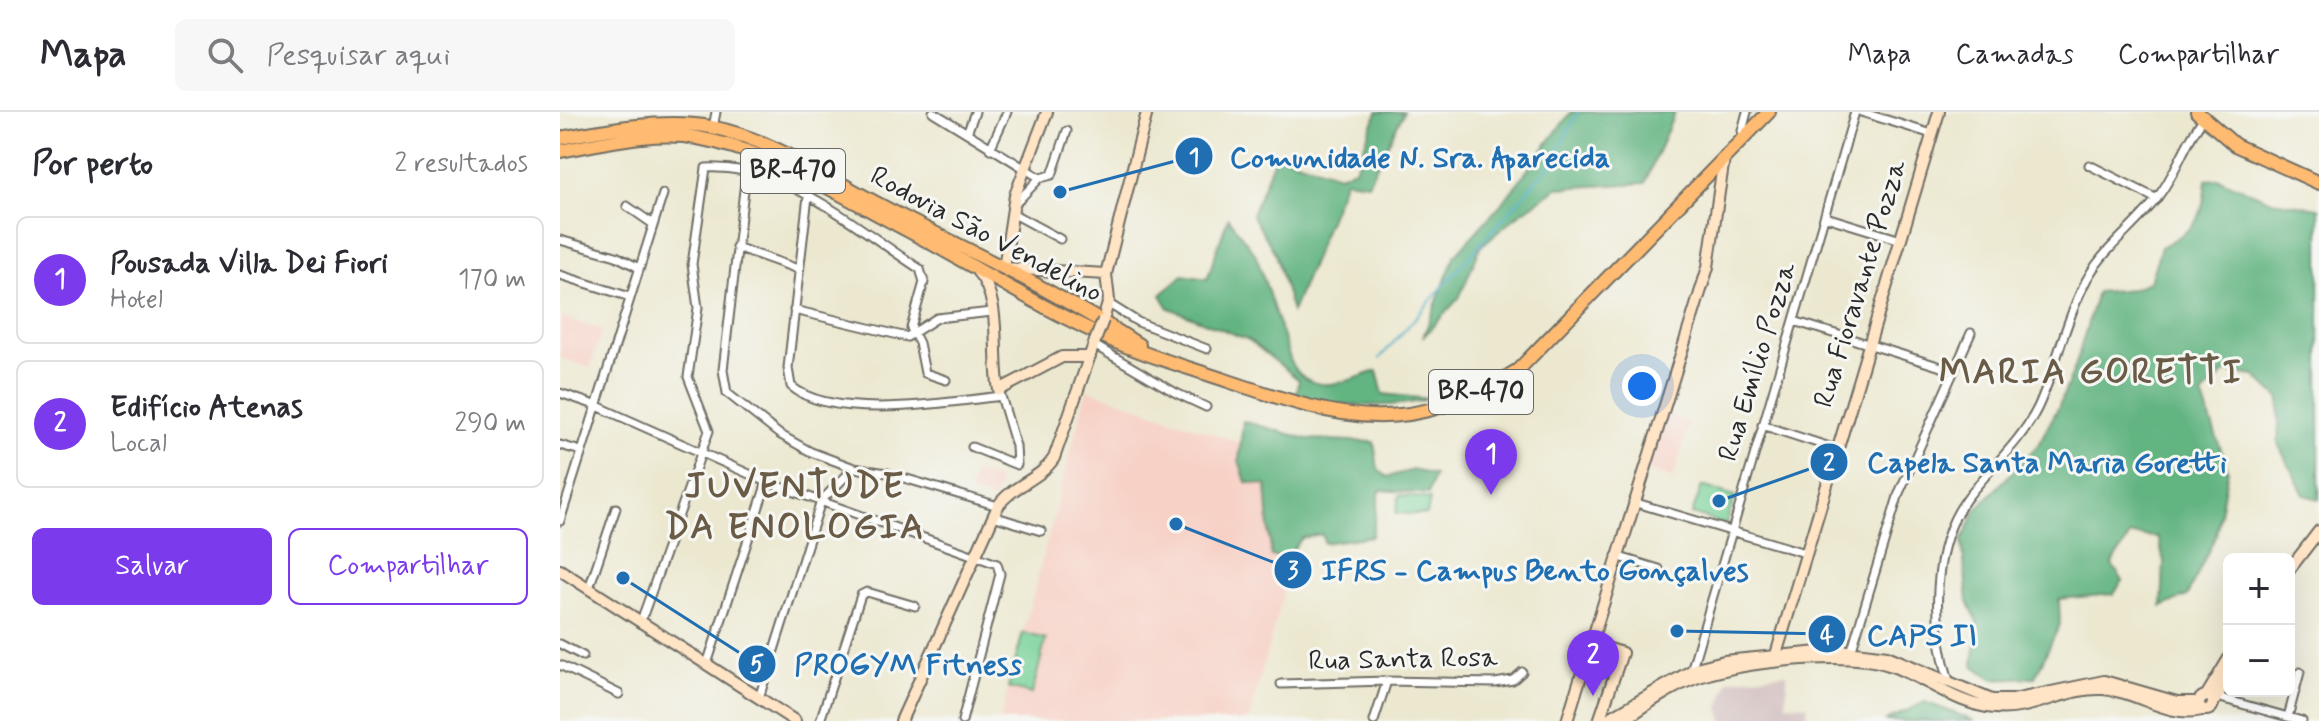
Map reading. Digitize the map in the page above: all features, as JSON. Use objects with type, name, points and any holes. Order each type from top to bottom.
[{"type":"highway","name":"BR-470","points":[[1724,158],[1769,112]]},
{"type":"highway","points":[[2200,116],[2235,145],[2319,183]]},
{"type":"highway","name":"Rodovia São Vendelino","points":[[560,138],[602,130],[713,128],[785,154],[1155,356],[1310,409],[1345,416],[1397,417],[1439,409],[1487,389],[1518,370],[1724,158]]},
{"type":"highway","name":"BR-470","points":[[560,151],[635,138],[693,137],[756,155],[831,189],[965,260],[1005,275]]},
{"type":"main road","points":[[992,308],[994,291],[1005,275],[1013,210],[1025,168],[1047,112]]},
{"type":"main road","points":[[901,721],[996,511],[1006,496],[1050,465],[1109,304],[1106,274],[1147,112]]},
{"type":"main road","points":[[1745,137],[1761,112]]},
{"type":"main road","name":"Rua Fioravante Pozza","points":[[1774,659],[1939,112]]},
{"type":"main road","points":[[1567,721],[1588,642],[1708,267],[1724,158]]},
{"type":"main road","points":[[965,260],[985,281],[992,308],[1000,393],[1062,357],[1090,357]]},
{"type":"main road","points":[[1005,275],[1106,274]]},
{"type":"main road","points":[[2293,553],[2319,525]]},
{"type":"main road","points":[[2295,562],[2319,531]]},
{"type":"main road","points":[[560,570],[795,721]]},
{"type":"main road","points":[[1588,642],[1622,653],[1602,721]]},
{"type":"main road","points":[[1602,721],[1691,671],[1724,661],[1850,654],[1950,688],[1980,706],[2010,709],[2105,689],[2178,712],[2208,706],[2223,685]]},
{"type":"main road","points":[[1623,721],[1694,679],[1732,667],[1774,659]]},
{"type":"main road","points":[[2213,721],[2208,706],[2223,672]]},
{"type":"street","points":[[713,128],[716,112]]},
{"type":"street","points":[[933,112],[1040,178]]},
{"type":"street","points":[[967,133],[975,112]]},
{"type":"street","points":[[990,149],[1007,112]]},
{"type":"street","points":[[1745,137],[1742,131],[1747,112]]},
{"type":"street","points":[[1858,112],[1932,134]]},
{"type":"street","name":"Rua Emílio Pozza","points":[[1691,671],[1730,531],[1858,112]]},
{"type":"street","points":[[1950,688],[1939,631],[1941,568],[1946,542],[1959,509],[2021,435],[2037,409],[2090,273],[2157,199],[2200,116]]},
{"type":"street","points":[[1060,239],[1013,210],[1040,178],[1052,175],[1067,131]]},
{"type":"street","points":[[2089,165],[2157,199]]},
{"type":"street","points":[[641,621],[702,454],[709,425],[688,377],[698,308],[692,264],[703,172],[708,167],[771,178],[808,196],[923,272],[924,282],[911,325],[925,373],[946,380]]},
{"type":"street","points":[[746,173],[723,370],[725,389],[791,442],[854,468],[887,473],[996,511],[1041,531]]},
{"type":"street","points":[[825,208],[831,189]]},
{"type":"street","points":[[560,521],[663,194]]},
{"type":"street","points":[[808,196],[788,375],[791,386],[805,395],[828,402],[864,405],[940,403],[1000,393],[1016,446],[1017,465],[972,447]]},
{"type":"street","points":[[627,206],[653,224]]},
{"type":"street","points":[[1826,217],[1901,240]]},
{"type":"street","points":[[560,240],[616,256],[639,268]]},
{"type":"street","points":[[736,247],[798,269]]},
{"type":"street","points":[[560,275],[630,297]]},
{"type":"street","points":[[1109,304],[1138,322],[1207,349]]},
{"type":"street","points":[[794,310],[904,337],[915,334],[937,318],[992,308]]},
{"type":"street","points":[[1794,321],[1954,371]]},
{"type":"street","points":[[1850,654],[1899,493],[1971,333]]},
{"type":"street","points":[[1095,343],[1176,393],[1206,407]]},
{"type":"street","points":[[560,393],[595,405],[767,482],[997,564],[1000,574],[962,721]]},
{"type":"street","points":[[1762,425],[1836,449]]},
{"type":"street","points":[[560,445],[581,451]]},
{"type":"street","points":[[759,698],[821,501],[854,468]]},
{"type":"street","points":[[707,664],[767,482]]},
{"type":"street","points":[[560,485],[570,488]]},
{"type":"street","points":[[1633,502],[1805,553]]},
{"type":"street","points":[[589,588],[616,508]]},
{"type":"street","points":[[1616,556],[1659,569]]},
{"type":"street","points":[[820,721],[861,595],[867,592],[915,606]]},
{"type":"street","points":[[560,644],[583,656]]},
{"type":"street","points":[[560,665],[619,694]]},
{"type":"street","name":"Rua Santa Rosa","points":[[1281,684],[1387,681],[1495,683],[1513,680],[1522,672]]},
{"type":"street","points":[[2288,717],[2300,672]]},
{"type":"street","points":[[1374,721],[1387,681]]},
{"type":"street","points":[[2208,706],[2302,721]]},
{"type":"shaded area","points":[[560,311],[562,317],[602,330],[590,368],[560,358]]},
{"type":"shaded area","points":[[1087,389],[1317,470],[1248,721],[1000,721]]},
{"type":"shaded area","points":[[1664,415],[1689,422],[1673,479],[1645,469]]},
{"type":"shaded area","points":[[975,472],[1000,481],[994,500],[968,491]]},
{"type":"shaded area","points":[[1787,673],[1786,704],[1807,705],[1807,721],[1723,721],[1719,707],[1729,680]]},
{"type":"green space","points":[[1377,112],[1404,112],[1368,183],[1345,180],[1292,312],[1275,253],[1252,215],[1276,154],[1339,175],[1355,169]]},
{"type":"green space","points":[[1571,112],[1675,112],[1645,183],[1557,188],[1522,212],[1481,246],[1459,298],[1423,337],[1455,255],[1504,201]]},
{"type":"green space","points":[[2219,179],[2272,201],[2319,208],[2319,499],[2304,495],[2278,444],[2280,399],[2255,376],[2226,372],[2202,395],[2228,470],[2216,535],[2187,596],[2162,607],[2164,562],[2158,537],[2130,535],[2112,565],[2123,581],[2113,594],[2059,599],[2060,624],[2035,677],[1993,679],[1973,665],[1978,623],[1968,602],[1962,541],[1976,510],[2038,445],[2075,367],[2097,292],[2133,289],[2150,281],[2161,247],[2183,234],[2196,221],[2203,204],[2206,180]]},
{"type":"green space","points":[[1228,218],[1256,255],[1292,365],[1301,375],[1321,384],[1331,384],[1377,371],[1383,394],[1429,399],[1363,405],[1296,397],[1299,380],[1249,340],[1169,308],[1161,295],[1183,275],[1207,279]]},
{"type":"green space","points":[[1243,421],[1307,439],[1374,442],[1378,469],[1387,477],[1413,470],[1434,475],[1428,494],[1380,490],[1372,536],[1324,543],[1322,534],[1302,538],[1287,558],[1271,556],[1266,485],[1246,482],[1239,460]]},
{"type":"green space","points":[[1702,486],[1735,496],[1726,525],[1692,514]]},
{"type":"green space","points":[[1399,495],[1430,499],[1427,515],[1396,513]]},
{"type":"green space","points":[[1023,633],[1046,639],[1032,694],[1008,688]]},
{"type":"green space","points":[[1925,702],[1975,721],[1885,721]]},
{"type":"waterway","points":[[1380,358],[1551,164],[1578,112]]},
{"type":"place","name":"Comunidade N. Sra. Aparecida","points":[[1060,192]]},
{"type":"place","name":"Pousada Villa Dei Fiori","points":[[1491,495]]},
{"type":"place","name":"Capela Santa Maria Goretti","points":[[1719,501]]},
{"type":"place","name":"IFRS - Campus Bento Gonçalves","points":[[1176,524]]},
{"type":"place","name":"PROGYM Fitness","points":[[623,578]]},
{"type":"place","name":"CAPS II","points":[[1677,631]]},
{"type":"place","name":"Edifício Atenas","points":[[1593,696]]},
{"type":"district","name":"MARIA GORETTI","points":[[2091,373]]},
{"type":"district","name":"JUVENTUDE DA ENOLOGIA","points":[[795,508]]}]
